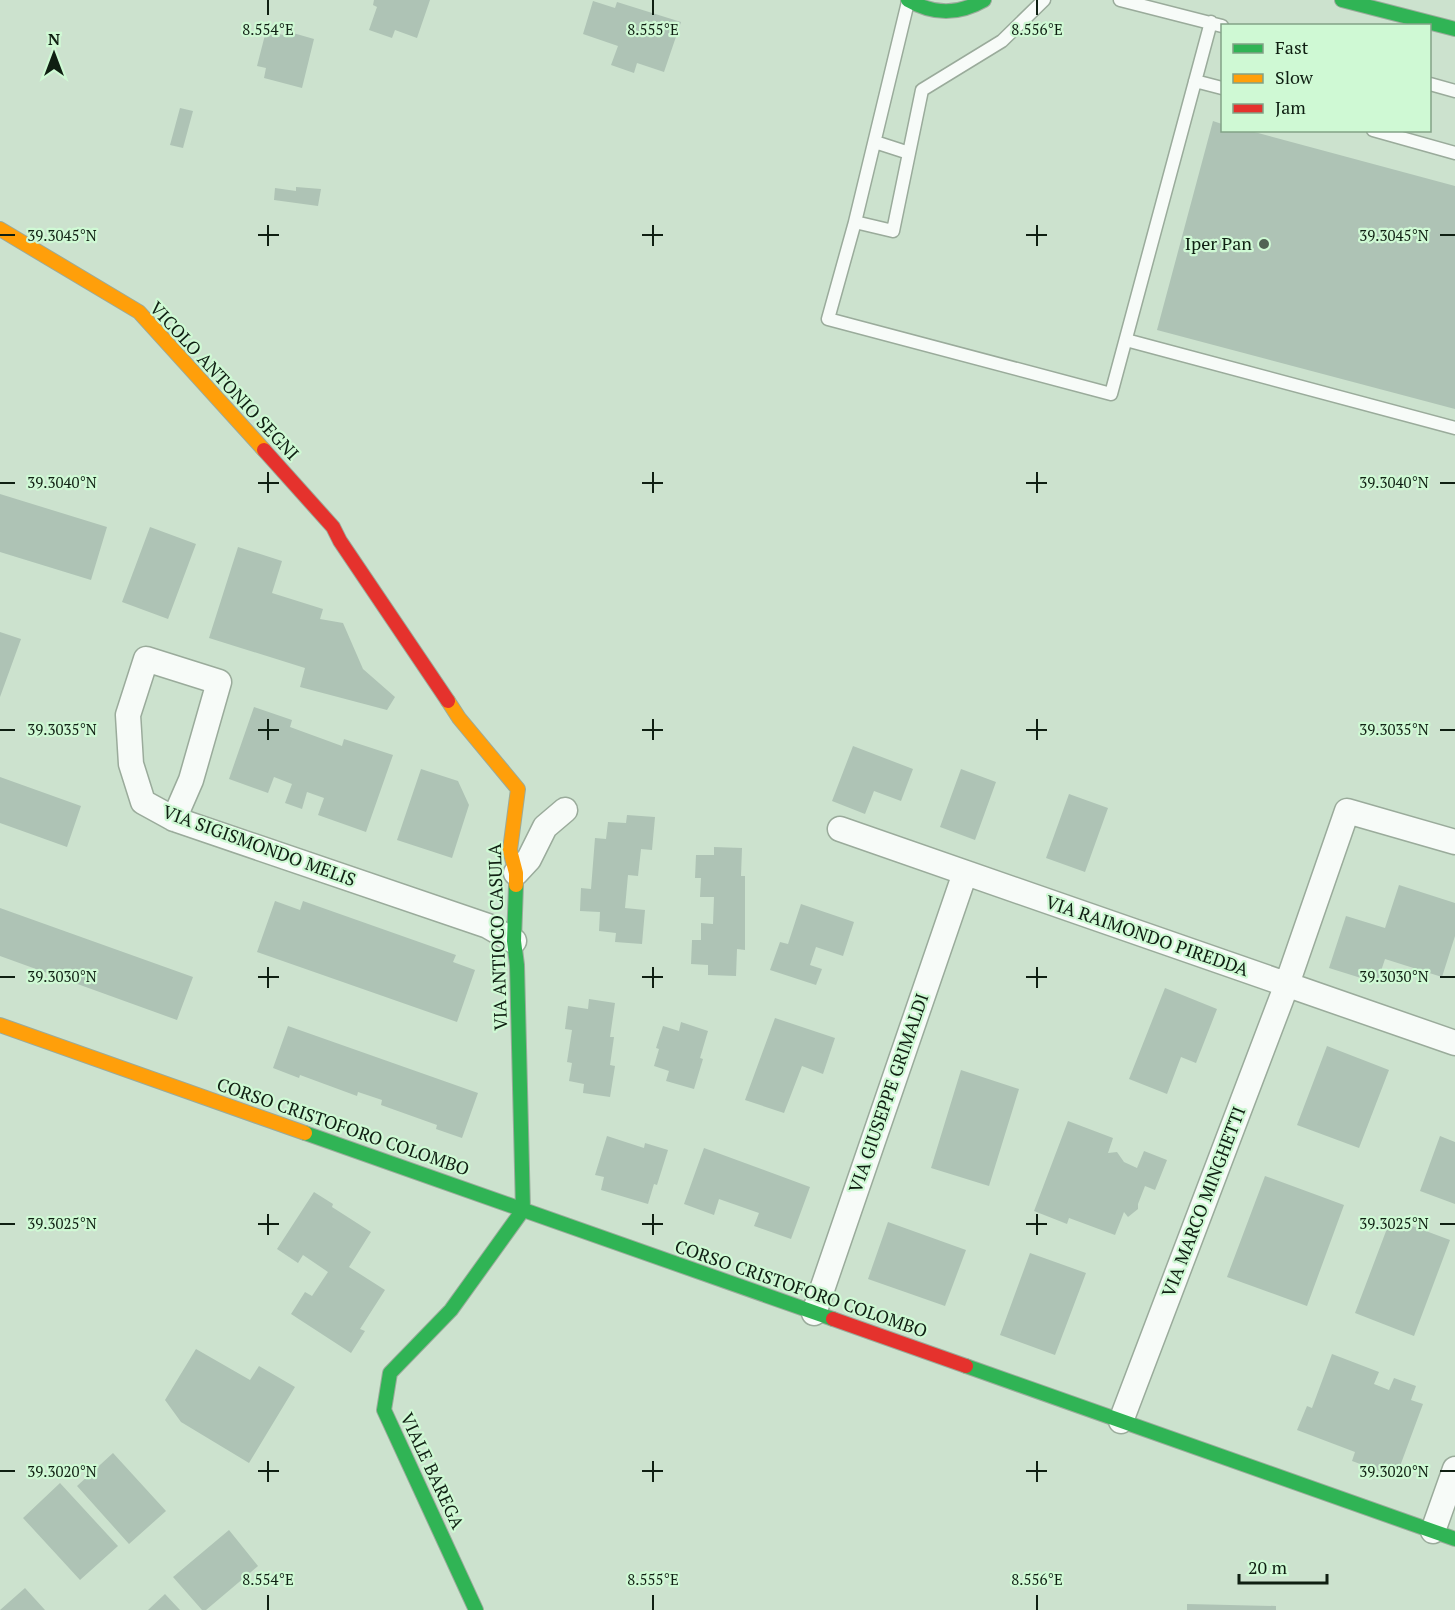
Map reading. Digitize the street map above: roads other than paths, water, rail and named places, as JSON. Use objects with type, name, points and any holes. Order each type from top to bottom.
[{"type":"street","points":[[908,1],[926,10],[946,14],[965,10],[984,0]]},
{"type":"street","points":[[1342,0],[1455,29]]},
{"type":"street","name":"VICOLO ANTONIO SEGNI","points":[[0,229],[139,312],[333,527],[340,542]]},
{"type":"street","name":"VIA ANTIOCO CASULA","points":[[340,542],[459,718],[518,789],[510,850],[516,873],[514,941],[523,1210]]},
{"type":"street","name":"VIA SIGISMONDO MELIS","points":[[174,819],[191,780],[219,682],[146,659],[128,716],[131,764],[142,801],[174,819],[488,926],[514,941]]},
{"type":"street","points":[[516,873],[528,859],[545,827],[565,810]]},
{"type":"street","name":"VIA MARCO MINGHETTI","points":[[1121,1421],[1287,984],[1347,811],[1455,842]]},
{"type":"street","name":"VIA RAIMONDO PIREDDA","points":[[840,829],[1455,1043]]},
{"type":"street","name":"VIA GIUSEPPE GRIMALDI","points":[[814,1313],[965,873]]},
{"type":"street","name":"CORSO CRISTOFORO COLOMBO","points":[[0,1025],[1444,1535]]},
{"type":"street","name":"VIALE BAREGA","points":[[477,1610],[384,1410],[390,1372],[451,1310],[523,1210]]},
{"type":"street","points":[[1444,1535],[1455,1469]]},
{"type":"lane","points":[[855,222],[893,231],[922,90],[1002,41],[1044,0]]},
{"type":"lane","points":[[908,1],[855,222],[828,320],[1111,394],[1195,81],[1217,24],[1120,0]]},
{"type":"lane","points":[[1195,81],[1221,88]]},
{"type":"lane","points":[[1431,84],[1455,91]]},
{"type":"lane","points":[[1380,132],[1455,153]]},
{"type":"lane","points":[[875,142],[909,153]]},
{"type":"lane","points":[[1126,340],[1455,428]]},
{"type":"place","name":"Iper Pan","points":[[1264,244]]}]
